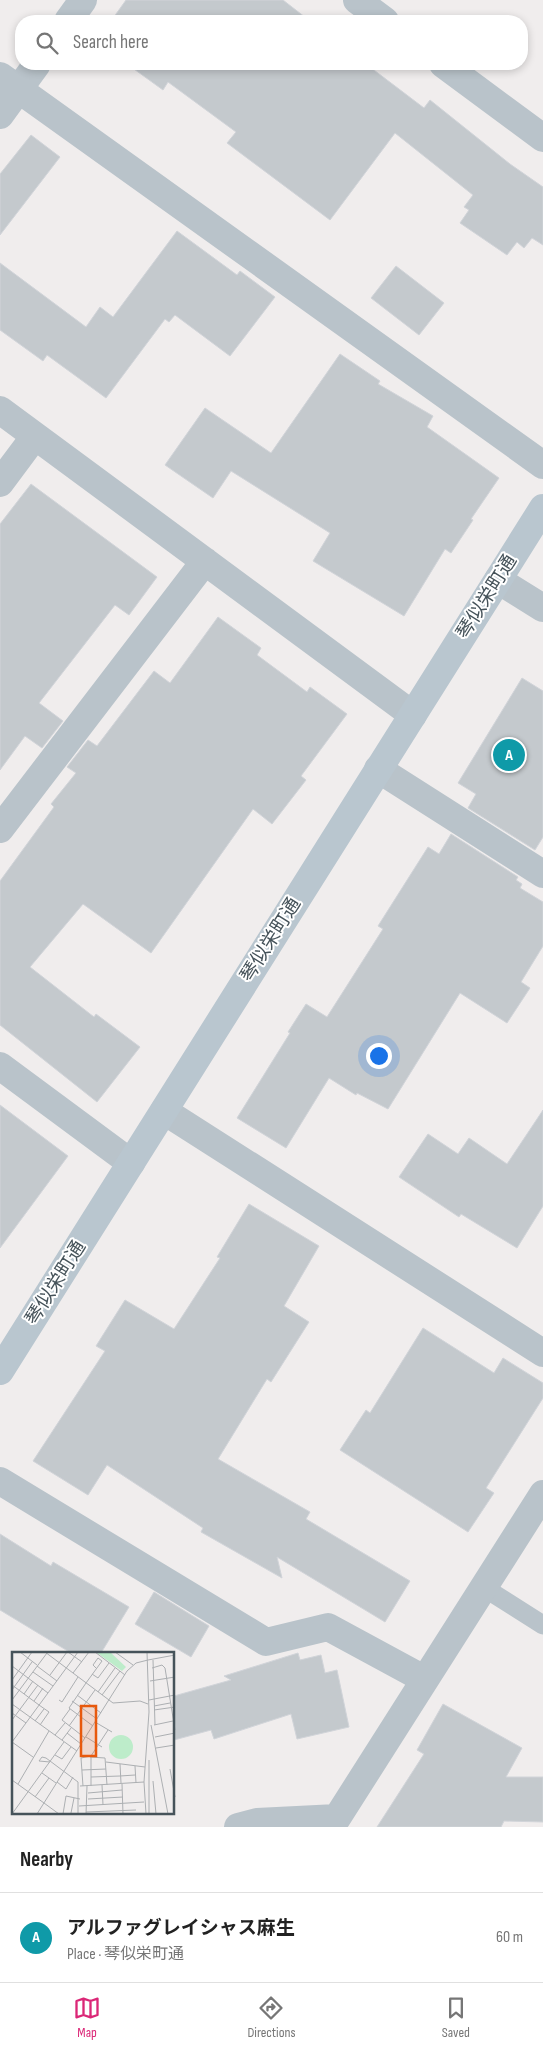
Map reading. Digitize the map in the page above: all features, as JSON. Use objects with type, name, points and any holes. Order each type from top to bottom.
[{"type":"main road","name":"琴似栄町通","points":[[0,1371],[543,508]]},
{"type":"street","points":[[73,15],[84,0]]},
{"type":"street","points":[[357,0],[377,15]]},
{"type":"street","points":[[0,115],[9,83],[28,70]]},
{"type":"street","points":[[451,70],[543,138]]},
{"type":"street","points":[[9,83],[543,464]]},
{"type":"street","points":[[0,410],[413,715]]},
{"type":"street","points":[[0,483],[35,436]]},
{"type":"street","points":[[0,829],[205,561]]},
{"type":"street","points":[[498,580],[543,608]]},
{"type":"street","points":[[378,769],[543,874]]},
{"type":"street","points":[[0,1066],[131,1163]]},
{"type":"street","points":[[164,1111],[543,1353]]},
{"type":"street","points":[[0,1481],[266,1642],[328,1627],[424,1679]]},
{"type":"street","points":[[238,1827],[256,1822],[334,1822],[543,1494]]},
{"type":"lane","points":[[483,1587],[543,1625]]},
{"type":"building","points":[[126,0],[283,0],[302,15],[115,15]]},
{"type":"building","points":[[135,70],[374,70],[424,108],[430,100],[510,164],[543,187],[543,245],[532,238],[524,248],[517,242],[507,255],[460,223],[469,210],[464,207],[473,195],[395,133],[330,220],[227,143],[236,132],[168,82],[163,90]]},
{"type":"building","points":[[31,135],[60,157],[0,235],[0,174]]},
{"type":"building","points":[[177,231],[237,275],[240,271],[275,297],[230,356],[175,315],[169,322],[165,319],[106,398],[47,355],[43,361],[0,330],[0,263],[86,327],[100,307],[113,317]]},
{"type":"building","points":[[396,266],[444,303],[419,335],[371,298]]},
{"type":"building","points":[[340,354],[380,381],[378,384],[433,416],[427,427],[499,478],[451,553],[445,549],[404,616],[313,561],[330,533],[231,471],[213,498],[165,465],[205,408],[271,453]]},
{"type":"building","points":[[31,484],[157,577],[129,615],[115,605],[39,703],[63,721],[42,748],[25,736],[0,770],[0,524]]},
{"type":"building","points":[[218,617],[261,648],[257,655],[307,692],[310,687],[347,714],[301,776],[306,780],[272,824],[253,809],[151,953],[83,904],[30,967],[94,1017],[96,1014],[140,1047],[97,1102],[0,1025],[0,881],[54,807],[51,804],[76,773],[67,767],[88,740],[97,746],[154,671],[170,683]]},
{"type":"building","points":[[522,678],[543,691],[543,837],[535,850],[468,808],[476,794],[458,783]]},
{"type":"building","points":[[451,834],[518,877],[516,880],[522,884],[520,888],[543,902],[543,946],[521,982],[530,988],[507,1023],[460,993],[388,1109],[357,1093],[356,1095],[329,1078],[286,1148],[237,1118],[306,1004],[327,1017],[383,929],[378,926],[428,847],[439,854]]},
{"type":"building","points":[[0,1105],[68,1156],[0,1248]]},
{"type":"building","points":[[543,1110],[543,1206],[517,1248],[461,1214],[459,1217],[399,1177],[428,1134],[458,1154],[469,1138],[507,1164]]},
{"type":"building","points":[[249,1204],[319,1246],[284,1306],[309,1322],[271,1382],[267,1379],[218,1459],[310,1512],[306,1519],[410,1581],[385,1622],[277,1557],[282,1578],[201,1532],[203,1528],[107,1465],[88,1495],[33,1461],[105,1351],[96,1346],[125,1300],[174,1329],[220,1258],[217,1257]]},
{"type":"building","points":[[423,1328],[494,1373],[503,1358],[543,1383],[543,1398],[486,1488],[494,1493],[468,1532],[340,1450],[366,1410],[370,1413]]},
{"type":"building","points":[[0,1534],[51,1566],[53,1562],[129,1607],[102,1652],[69,1652],[0,1610]]},
{"type":"building","points":[[154,1592],[209,1626],[191,1657],[135,1624]]},
{"type":"building","points":[[298,1653],[300,1660],[321,1655],[325,1673],[337,1670],[349,1727],[297,1739],[291,1714],[214,1739],[211,1730],[175,1740],[175,1696],[231,1680],[224,1676]]},
{"type":"building","points":[[443,1704],[522,1748],[506,1777],[543,1777],[543,1822],[504,1821],[501,1827],[377,1827],[424,1754],[417,1750]]},
{"type":"place","name":"アルファグレイシャス麻生","points":[[509,755]]}]
